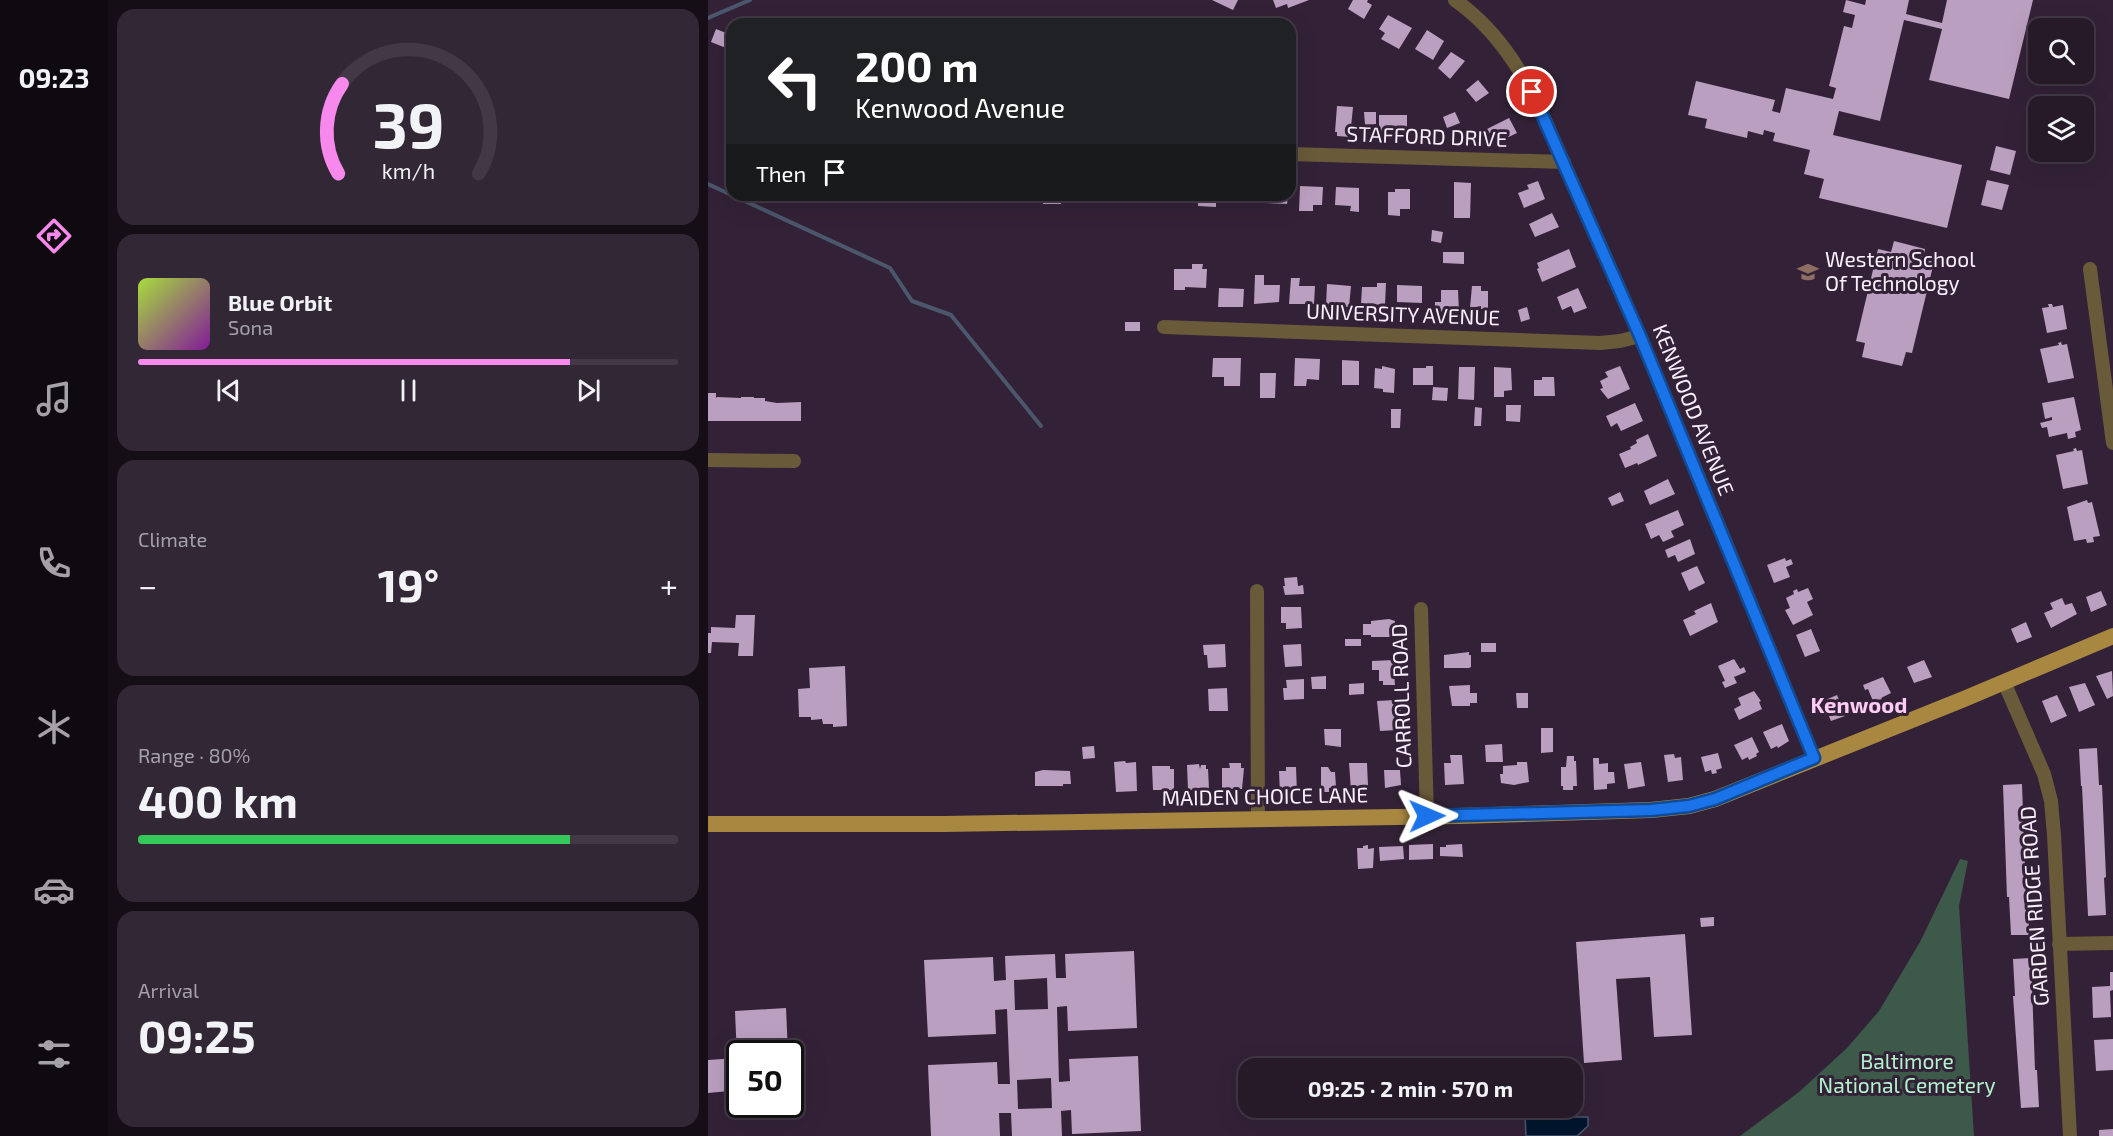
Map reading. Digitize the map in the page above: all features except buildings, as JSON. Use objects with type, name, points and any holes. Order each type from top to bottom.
[{"type":"main road","name":"MAIDEN CHOICE LANE","points":[[708,824],[944,824],[1427,816],[1651,810],[1689,806],[1715,799],[2113,636]]},
{"type":"street","name":"KENWOOD AVENUE","points":[[1455,0],[1483,24],[1514,61],[1539,103],[1640,336],[1814,758]]},
{"type":"street","name":"STAFFORD DRIVE","points":[[1296,154],[1564,162]]},
{"type":"street","points":[[2090,269],[2113,443]]},
{"type":"street","name":"UNIVERSITY AVENUE","points":[[1164,327],[1600,343],[1640,336]]},
{"type":"street","points":[[708,460],[794,461]]},
{"type":"street","points":[[1257,591],[1258,819]]},
{"type":"street","name":"CARROLL ROAD","points":[[1421,609],[1427,816]]},
{"type":"street","name":"GARDEN RIDGE ROAD","points":[[2004,682],[2037,754],[2051,801],[2070,1136]]},
{"type":"street","points":[[2059,944],[2113,943]]},
{"type":"green space","name":"Baltimore National Cemetery","points":[[1960,859],[1968,861],[1959,906],[1974,1136],[1740,1136],[1799,1092],[1847,1048],[1879,1011],[1920,942]]},
{"type":"water","points":[[1588,1117],[1588,1126],[1577,1136],[1526,1136],[1525,1118]]},
{"type":"waterway","points":[[708,18],[750,0]]},
{"type":"waterway","points":[[708,184],[726,192]]},
{"type":"waterway","points":[[745,201],[890,268],[912,301],[951,315],[1041,426]]},
{"type":"place","name":"Western School Of Technology","points":[[1808,272]]},
{"type":"district","name":"Kenwood","points":[[1859,705]]},
{"type":"route","points":[[1427,816],[1651,810],[1689,806],[1715,799],[1814,758],[1640,336],[1539,103],[1532,92]]}]
